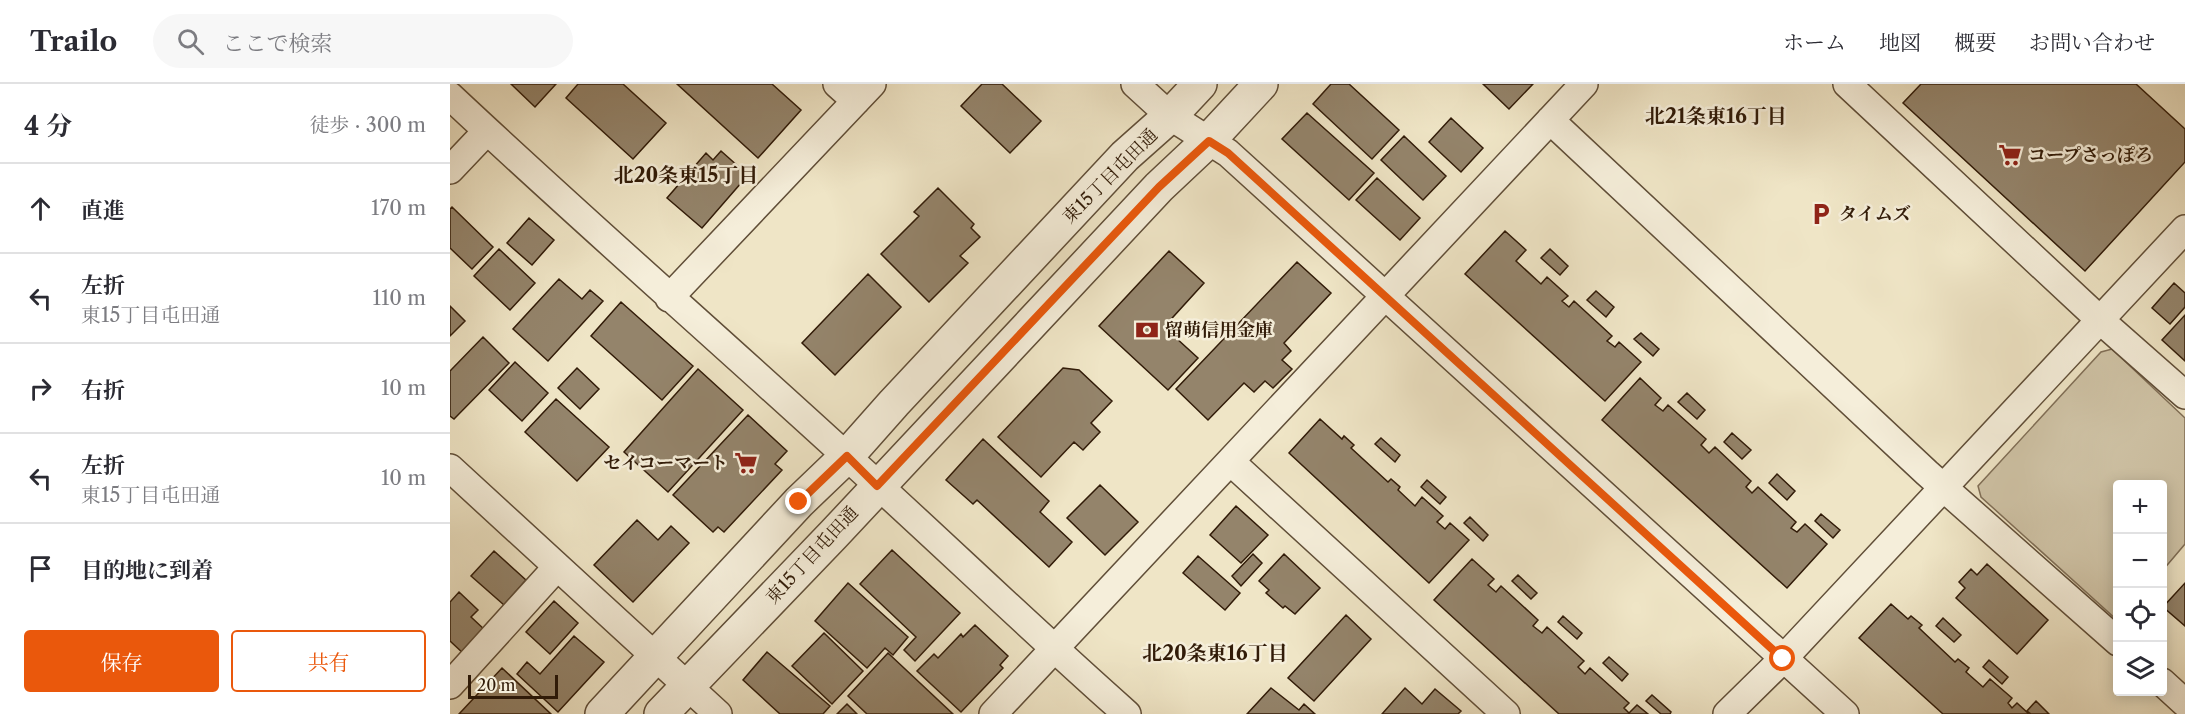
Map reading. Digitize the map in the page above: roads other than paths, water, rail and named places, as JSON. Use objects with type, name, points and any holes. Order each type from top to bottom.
[{"type":"street","points":[[1135,84],[1170,116],[1228,153],[1845,714]]},
{"type":"street","name":"東15丁目屯田通","points":[[602,714],[799,502],[847,456],[1125,156],[1170,116],[1200,84]]},
{"type":"street","name":"東15丁目屯田通","points":[[661,714],[1159,187],[1209,141],[1262,84]]},
{"type":"street","points":[[993,714],[1584,84]]},
{"type":"street","points":[[1847,84],[2100,320],[2185,395]]},
{"type":"street","points":[[669,297],[855,90]]},
{"type":"street","points":[[450,96],[1127,714]]},
{"type":"street","points":[[1550,120],[1927,473],[2113,638]]},
{"type":"street","points":[[450,170],[487,131]]},
{"type":"street","points":[[1727,714],[1783,659],[2185,229]]},
{"type":"street","points":[[1231,462],[1506,714]]},
{"type":"street","points":[[452,475],[718,714]]},
{"type":"street","points":[[450,684],[557,567]]},
{"type":"street","points":[[2167,686],[2185,703]]},
{"type":"place","name":"コープさっぽろ","points":[[2010,155]]},
{"type":"place","name":"タイムズ","points":[[1821,214]]},
{"type":"place","name":"留萌信用金庫","points":[[1147,330]]},
{"type":"place","name":"セイコーマート","points":[[746,463]]},
{"type":"district","name":"北21条東16丁目","points":[[1716,116]]},
{"type":"district","name":"北20条東15丁目","points":[[686,175]]},
{"type":"district","name":"北20条東16丁目","points":[[1215,653]]}]
